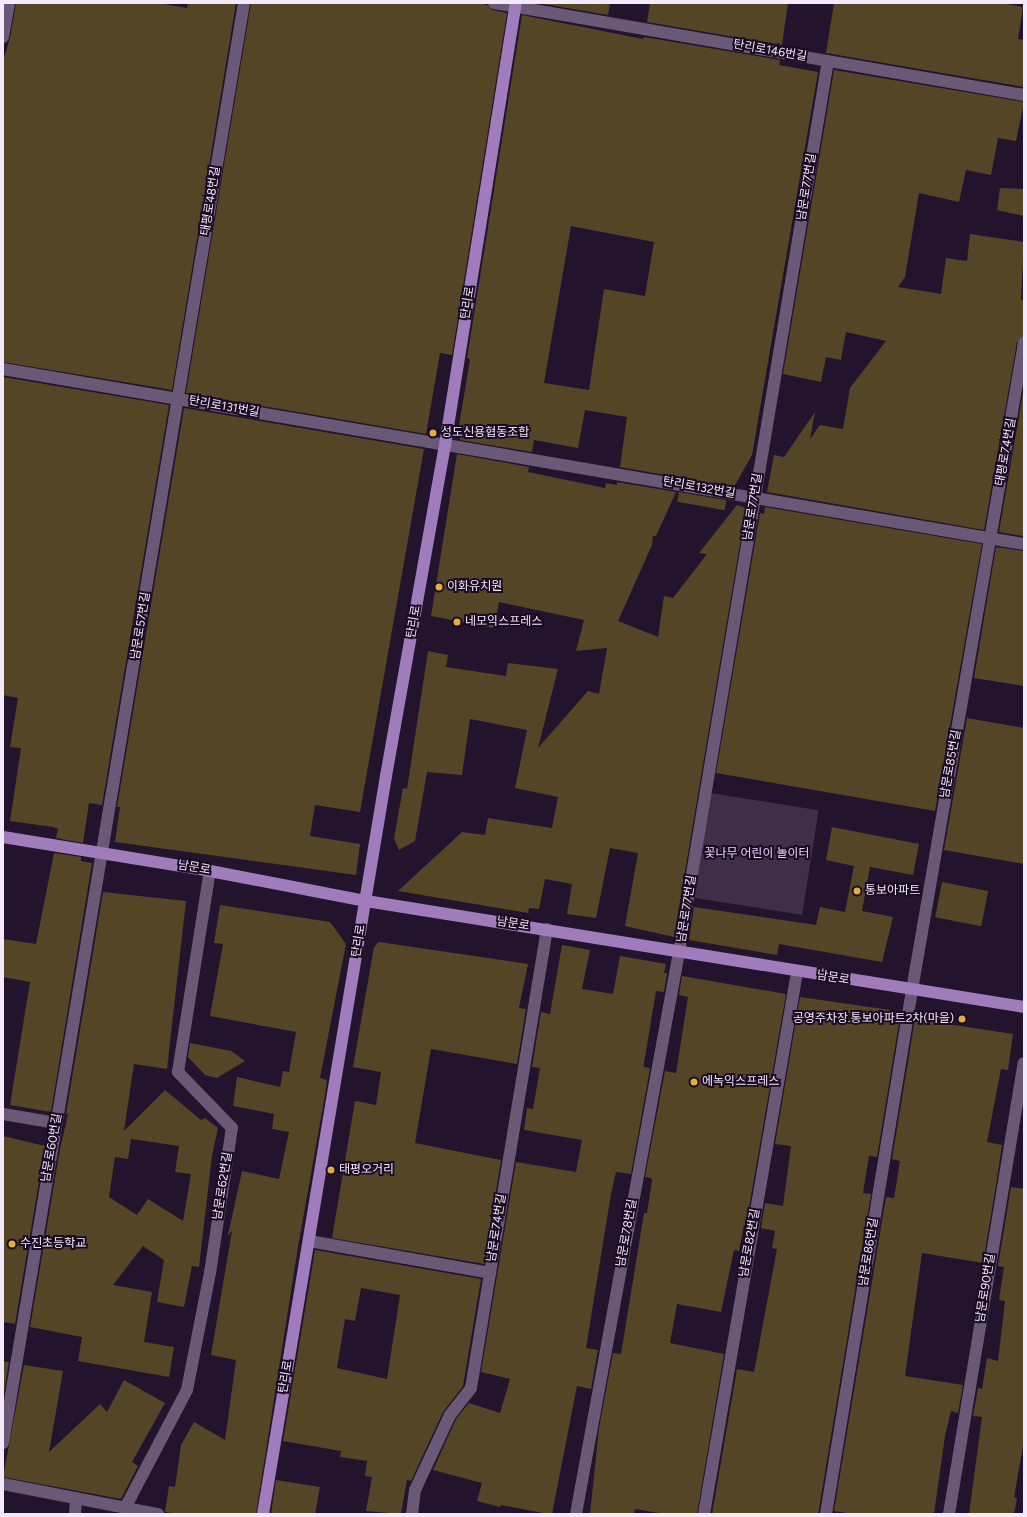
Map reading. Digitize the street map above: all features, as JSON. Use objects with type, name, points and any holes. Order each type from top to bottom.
[{"type":"main road","name":"탄리로","points":[[263,1514],[366,901],[445,445],[516,5]]},
{"type":"main road","name":"남문로","points":[[3,837],[210,871],[366,901],[547,929],[797,972],[1024,1007]]},
{"type":"street","points":[[3,36],[9,3]]},
{"type":"street","name":"태평로48번길","points":[[178,399],[244,3]]},
{"type":"street","name":"탄리로146번길","points":[[494,3],[516,5],[1024,95]]},
{"type":"street","name":"남문로77번길","points":[[679,952],[828,61]]},
{"type":"street","name":"태평로74번길","points":[[991,538],[1024,343]]},
{"type":"street","name":"탄리로131번길","points":[[3,369],[445,445]]},
{"type":"street","name":"남문로57번길","points":[[101,853],[178,399]]},
{"type":"street","name":"탄리로132번길","points":[[445,445],[1024,544]]},
{"type":"street","name":"남문로85번길","points":[[912,990],[991,538]]},
{"type":"street","name":"남문로60번길","points":[[3,1443],[101,853]]},
{"type":"street","name":"남문로62번길","points":[[125,1508],[187,1390],[210,1273],[232,1128],[178,1072],[210,871]]},
{"type":"street","name":"남문로74번길","points":[[412,1514],[415,1490],[434,1449],[450,1416],[471,1388],[547,929]]},
{"type":"street","name":"남문로78번길","points":[[576,1514],[679,952]]},
{"type":"street","name":"남문로82번길","points":[[704,1514],[797,972]]},
{"type":"street","name":"남문로86번길","points":[[826,1514],[912,990]]},
{"type":"street","name":"남문로90번길","points":[[949,1514],[1024,1063]]},
{"type":"street","points":[[3,1114],[56,1123]]},
{"type":"street","points":[[309,1241],[490,1273]]},
{"type":"street","points":[[3,1484],[158,1514]]},
{"type":"street","points":[[75,1514],[76,1499]]},
{"type":"green space","name":"꽃나무 어린이 놀이터","points":[[710,793],[819,810],[802,915],[693,898]]},
{"type":"building","points":[[16,3],[159,3],[187,8],[188,3],[236,3],[172,390],[3,362],[3,61],[10,38]]},
{"type":"building","points":[[251,3],[477,3],[487,5],[492,10],[507,13],[452,355],[440,353],[426,434],[186,393]]},
{"type":"building","points":[[538,3],[610,3],[608,15]]},
{"type":"building","points":[[650,3],[788,3],[782,45],[647,22]]},
{"type":"building","points":[[834,3],[1001,3],[1023,7],[1018,39],[1024,40],[1024,87],[826,53]]},
{"type":"building","points":[[522,15],[643,39],[644,37],[780,60],[779,65],[818,72],[752,455],[734,487],[620,467],[627,417],[585,410],[578,448],[534,440],[532,452],[460,440],[461,432],[458,432],[470,359],[467,358]],"holes":[[[571,226],[654,242],[645,296],[604,289],[589,390],[544,383]]]},
{"type":"building","points":[[834,70],[1024,102],[1016,141],[998,138],[991,175],[966,170],[959,202],[919,193],[905,277],[898,287],[941,294],[946,258],[967,261],[970,234],[1024,242],[1021,300],[1024,300],[1024,336],[1017,342],[984,530],[767,492],[774,455],[784,457],[815,412],[810,439],[820,425],[843,429],[850,388],[886,341],[846,332],[841,360],[826,357],[821,382],[783,374]]},
{"type":"building","points":[[1000,188],[1024,189],[1024,216],[997,210]]},
{"type":"building","points":[[3,377],[169,405],[102,805],[89,803],[83,843],[56,838],[58,829],[53,827],[10,821],[21,748],[10,747],[18,698],[3,695]]},
{"type":"building","points":[[1024,387],[1024,528],[1023,536],[999,532]]},
{"type":"building","points":[[184,408],[424,449],[360,812],[315,805],[310,836],[360,844],[356,875],[115,842],[120,807],[117,807]]},
{"type":"building","points":[[457,454],[529,467],[528,472],[605,488],[606,483],[617,485],[617,482],[676,492],[656,536],[653,536],[652,545],[618,621],[658,637],[664,596],[673,598],[707,554],[699,553],[737,505],[746,508],[674,937],[625,926],[638,853],[610,848],[596,918],[567,914],[572,884],[545,879],[539,909],[529,908],[528,913],[398,891],[462,832],[485,835],[488,818],[552,828],[558,797],[515,788],[527,730],[470,719],[462,775],[427,772],[415,841],[399,850],[394,838],[403,788],[407,789],[428,651],[448,655],[446,667],[506,676],[508,663],[558,669],[538,748],[588,691],[599,694],[607,648],[576,651],[584,620],[499,602],[494,628],[431,616]]},
{"type":"building","points":[[679,492],[726,500],[725,510],[677,502]]},
{"type":"building","points":[[765,507],[982,544],[935,811],[716,773],[760,513],[764,514]]},
{"type":"building","points":[[996,547],[1024,551],[1024,686],[974,678]]},
{"type":"building","points":[[967,718],[1024,728],[1024,864],[944,850]]},
{"type":"building","points":[[832,827],[919,844],[913,875],[870,867],[862,911],[893,917],[882,962],[779,944],[777,955],[689,940],[694,907],[816,925],[820,907],[845,912],[854,866],[826,860]]},
{"type":"building","points":[[54,853],[81,857],[81,861],[92,863],[51,1112],[10,1105],[30,982],[3,977],[3,939],[36,944]]},
{"type":"building","points":[[942,882],[988,891],[981,926],[935,917]]},
{"type":"building","points":[[103,892],[186,901],[167,1069],[134,1064],[124,1131],[165,1090],[201,1120],[205,1118],[218,1128],[212,1156],[199,1267],[192,1266],[184,1307],[157,1302],[164,1260],[143,1246],[113,1285],[152,1292],[144,1342],[174,1347],[169,1377],[78,1361],[82,1337],[30,1327],[60,1149],[68,1114],[66,1114]],"holes":[[[131,1139],[179,1146],[175,1172],[191,1174],[183,1221],[148,1199],[137,1215],[109,1197],[115,1157],[128,1159]]]},
{"type":"building","points":[[220,905],[330,922],[346,944],[320,1078],[327,1080],[325,1095],[298,1247],[256,1514],[179,1514],[165,1512],[169,1486],[175,1487],[181,1445],[194,1422],[225,1440],[236,1360],[211,1355],[232,1231],[228,1235],[242,1171],[279,1179],[289,1132],[272,1129],[274,1114],[233,1106],[237,1077],[280,1087],[283,1071],[289,1072],[296,1032],[210,1016],[223,944],[214,943]]},
{"type":"building","points":[[379,942],[528,964],[519,1008],[526,1009],[517,1064],[431,1049],[415,1143],[501,1160],[484,1264],[332,1238],[355,1101],[376,1105],[381,1072],[353,1067],[374,947]]},
{"type":"building","points":[[562,945],[590,950],[582,989],[613,994],[620,956],[666,964],[664,973],[667,973],[664,992],[656,991],[644,1063],[644,1067],[650,1068],[631,1174],[616,1172],[611,1194],[586,1348],[598,1350],[591,1389],[577,1386],[552,1514],[548,1514],[501,1505],[500,1507],[477,1501],[482,1483],[433,1470],[456,1419],[469,1403],[500,1413],[510,1379],[481,1372],[516,1162],[576,1172],[582,1140],[524,1130],[527,1108],[533,1109],[540,1068],[532,1067],[541,1012],[550,1014]]},
{"type":"building","points":[[682,976],[786,994],[746,1225],[744,1225],[739,1251],[734,1250],[721,1312],[677,1304],[670,1343],[724,1354],[697,1514],[665,1514],[635,1509],[634,1514],[590,1514],[599,1428],[613,1353],[621,1354],[644,1213],[647,1213],[652,1181],[651,1178],[645,1177],[665,1071],[676,1073],[688,997],[679,995]]},
{"type":"building","points":[[800,997],[897,1011],[896,1016],[900,1017],[877,1157],[869,1156],[863,1193],[871,1194],[819,1509],[818,1514],[712,1514],[737,1369],[754,1372],[777,1249],[772,1248],[775,1231],[761,1228],[765,1203],[783,1206],[791,1146],[775,1144]]},
{"type":"building","points":[[915,1019],[1013,1034],[1008,1070],[1001,1069],[987,1142],[1002,1145],[983,1263],[922,1253],[905,1376],[963,1385],[958,1413],[951,1411],[945,1436],[934,1514],[853,1514],[834,1511],[886,1197],[894,1198],[900,1161],[892,1159]]},
{"type":"building","points":[[190,1043],[231,1051],[245,1061],[217,1078],[205,1075],[188,1057]]},
{"type":"building","name":"수진초등학교","points":[[3,1136],[45,1146],[15,1324],[3,1322]]},
{"type":"building","points":[[1011,1187],[1024,1189],[1024,1441],[1014,1497],[1017,1498],[1014,1514],[969,1514],[982,1417],[973,1416],[978,1388],[982,1389],[987,1358],[998,1361],[1005,1301],[999,1300],[1004,1267],[998,1266]]},
{"type":"building","points":[[315,1250],[481,1279],[463,1386],[443,1412],[411,1481],[407,1480],[401,1514],[366,1511],[372,1477],[365,1476],[367,1461],[340,1457],[341,1451],[283,1441]],"holes":[[[361,1288],[400,1295],[387,1379],[337,1368],[345,1319],[355,1321]]]},
{"type":"building","points":[[3,1361],[9,1362],[3,1398]]},
{"type":"building","points":[[24,1365],[63,1371],[49,1452],[100,1404],[107,1412],[124,1380],[165,1403],[132,1462],[138,1466],[121,1499],[3,1477]]},
{"type":"building","points":[[276,1480],[320,1487],[315,1514],[271,1514]]},
{"type":"place","name":"성도신용협동조합","points":[[433,433]]},
{"type":"place","name":"이화유치원","points":[[439,587]]},
{"type":"place","name":"네모익스프레스","points":[[457,622]]},
{"type":"place","name":"통보아파트","points":[[857,891]]},
{"type":"place","name":"공영주차장.통보아파트2차(마을)","points":[[962,1019]]},
{"type":"place","name":"에녹익스프레스","points":[[694,1082]]},
{"type":"place","name":"태평오거리","points":[[331,1170]]},
{"type":"place","name":"수진초등학교","points":[[12,1244]]}]
